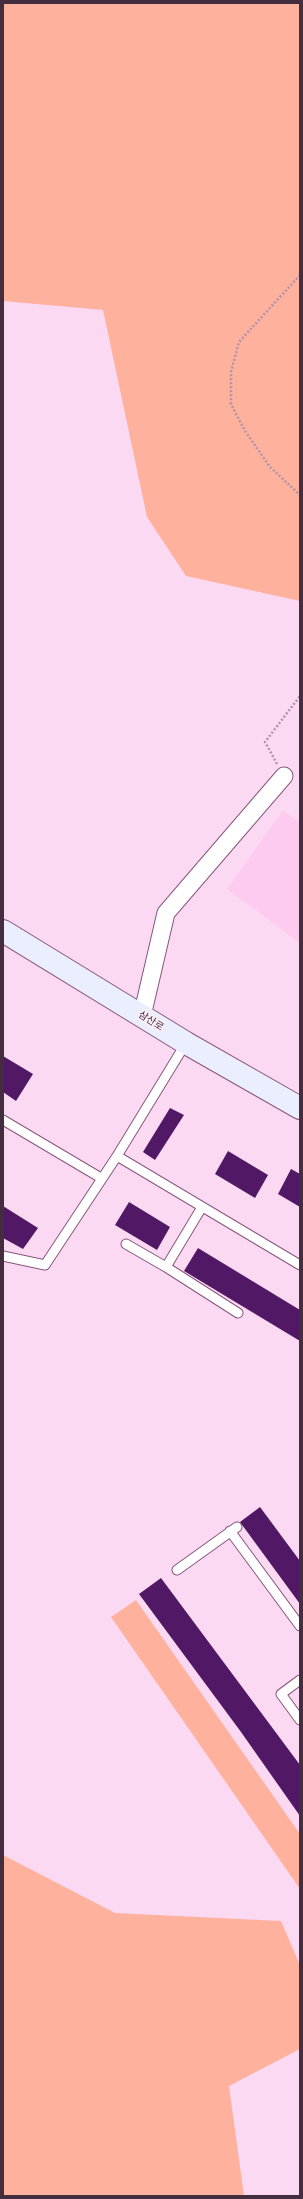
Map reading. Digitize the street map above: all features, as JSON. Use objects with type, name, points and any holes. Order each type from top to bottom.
[{"type":"main road","name":"삼산로","points":[[3,931],[186,1043],[300,1108]]},
{"type":"street","points":[[142,1016],[166,913],[284,776]]},
{"type":"lane","points":[[3,1256],[44,1265],[116,1156],[186,1043]]},
{"type":"lane","points":[[3,1120],[101,1178]]},
{"type":"lane","points":[[116,1156],[300,1265]]},
{"type":"lane","points":[[166,1267],[202,1206]]},
{"type":"lane","points":[[126,1244],[166,1267],[238,1313]]},
{"type":"lane","points":[[177,1570],[234,1529],[300,1626]]},
{"type":"lane","points":[[300,1680],[281,1694],[300,1720]]},
{"type":"path","points":[[300,275],[239,342],[231,372],[232,404],[244,431],[270,467],[300,495]]},
{"type":"path","points":[[284,776],[265,742],[300,696]]},
{"type":"shaded area","points":[[3,3],[300,3],[300,601],[186,576],[147,517],[103,310],[3,301]]},
{"type":"shaded area","points":[[283,810],[300,823],[300,943],[227,889]]},
{"type":"shaded area","points":[[136,1600],[300,1834],[300,1889],[111,1617]]},
{"type":"shaded area","points":[[3,1855],[115,1913],[281,1921],[300,1965],[300,2049],[229,2086],[244,2196],[3,2196]]},
{"type":"building","points":[[3,1056],[33,1074],[16,1101],[3,1092]]},
{"type":"building","points":[[170,1108],[184,1115],[155,1160],[143,1152]]},
{"type":"building","points":[[228,1151],[268,1175],[255,1198],[215,1174]]},
{"type":"building","points":[[291,1169],[300,1174],[300,1207],[278,1194]]},
{"type":"building","points":[[129,1202],[170,1227],[157,1250],[115,1225]]},
{"type":"building","points":[[3,1206],[38,1228],[23,1249],[3,1238]]},
{"type":"building","points":[[198,1248],[300,1310],[300,1341],[184,1271]]},
{"type":"building","points":[[260,1507],[300,1561],[300,1604],[240,1522]]},
{"type":"building","points":[[161,1578],[300,1765],[300,1816],[241,1732],[139,1594]]}]
